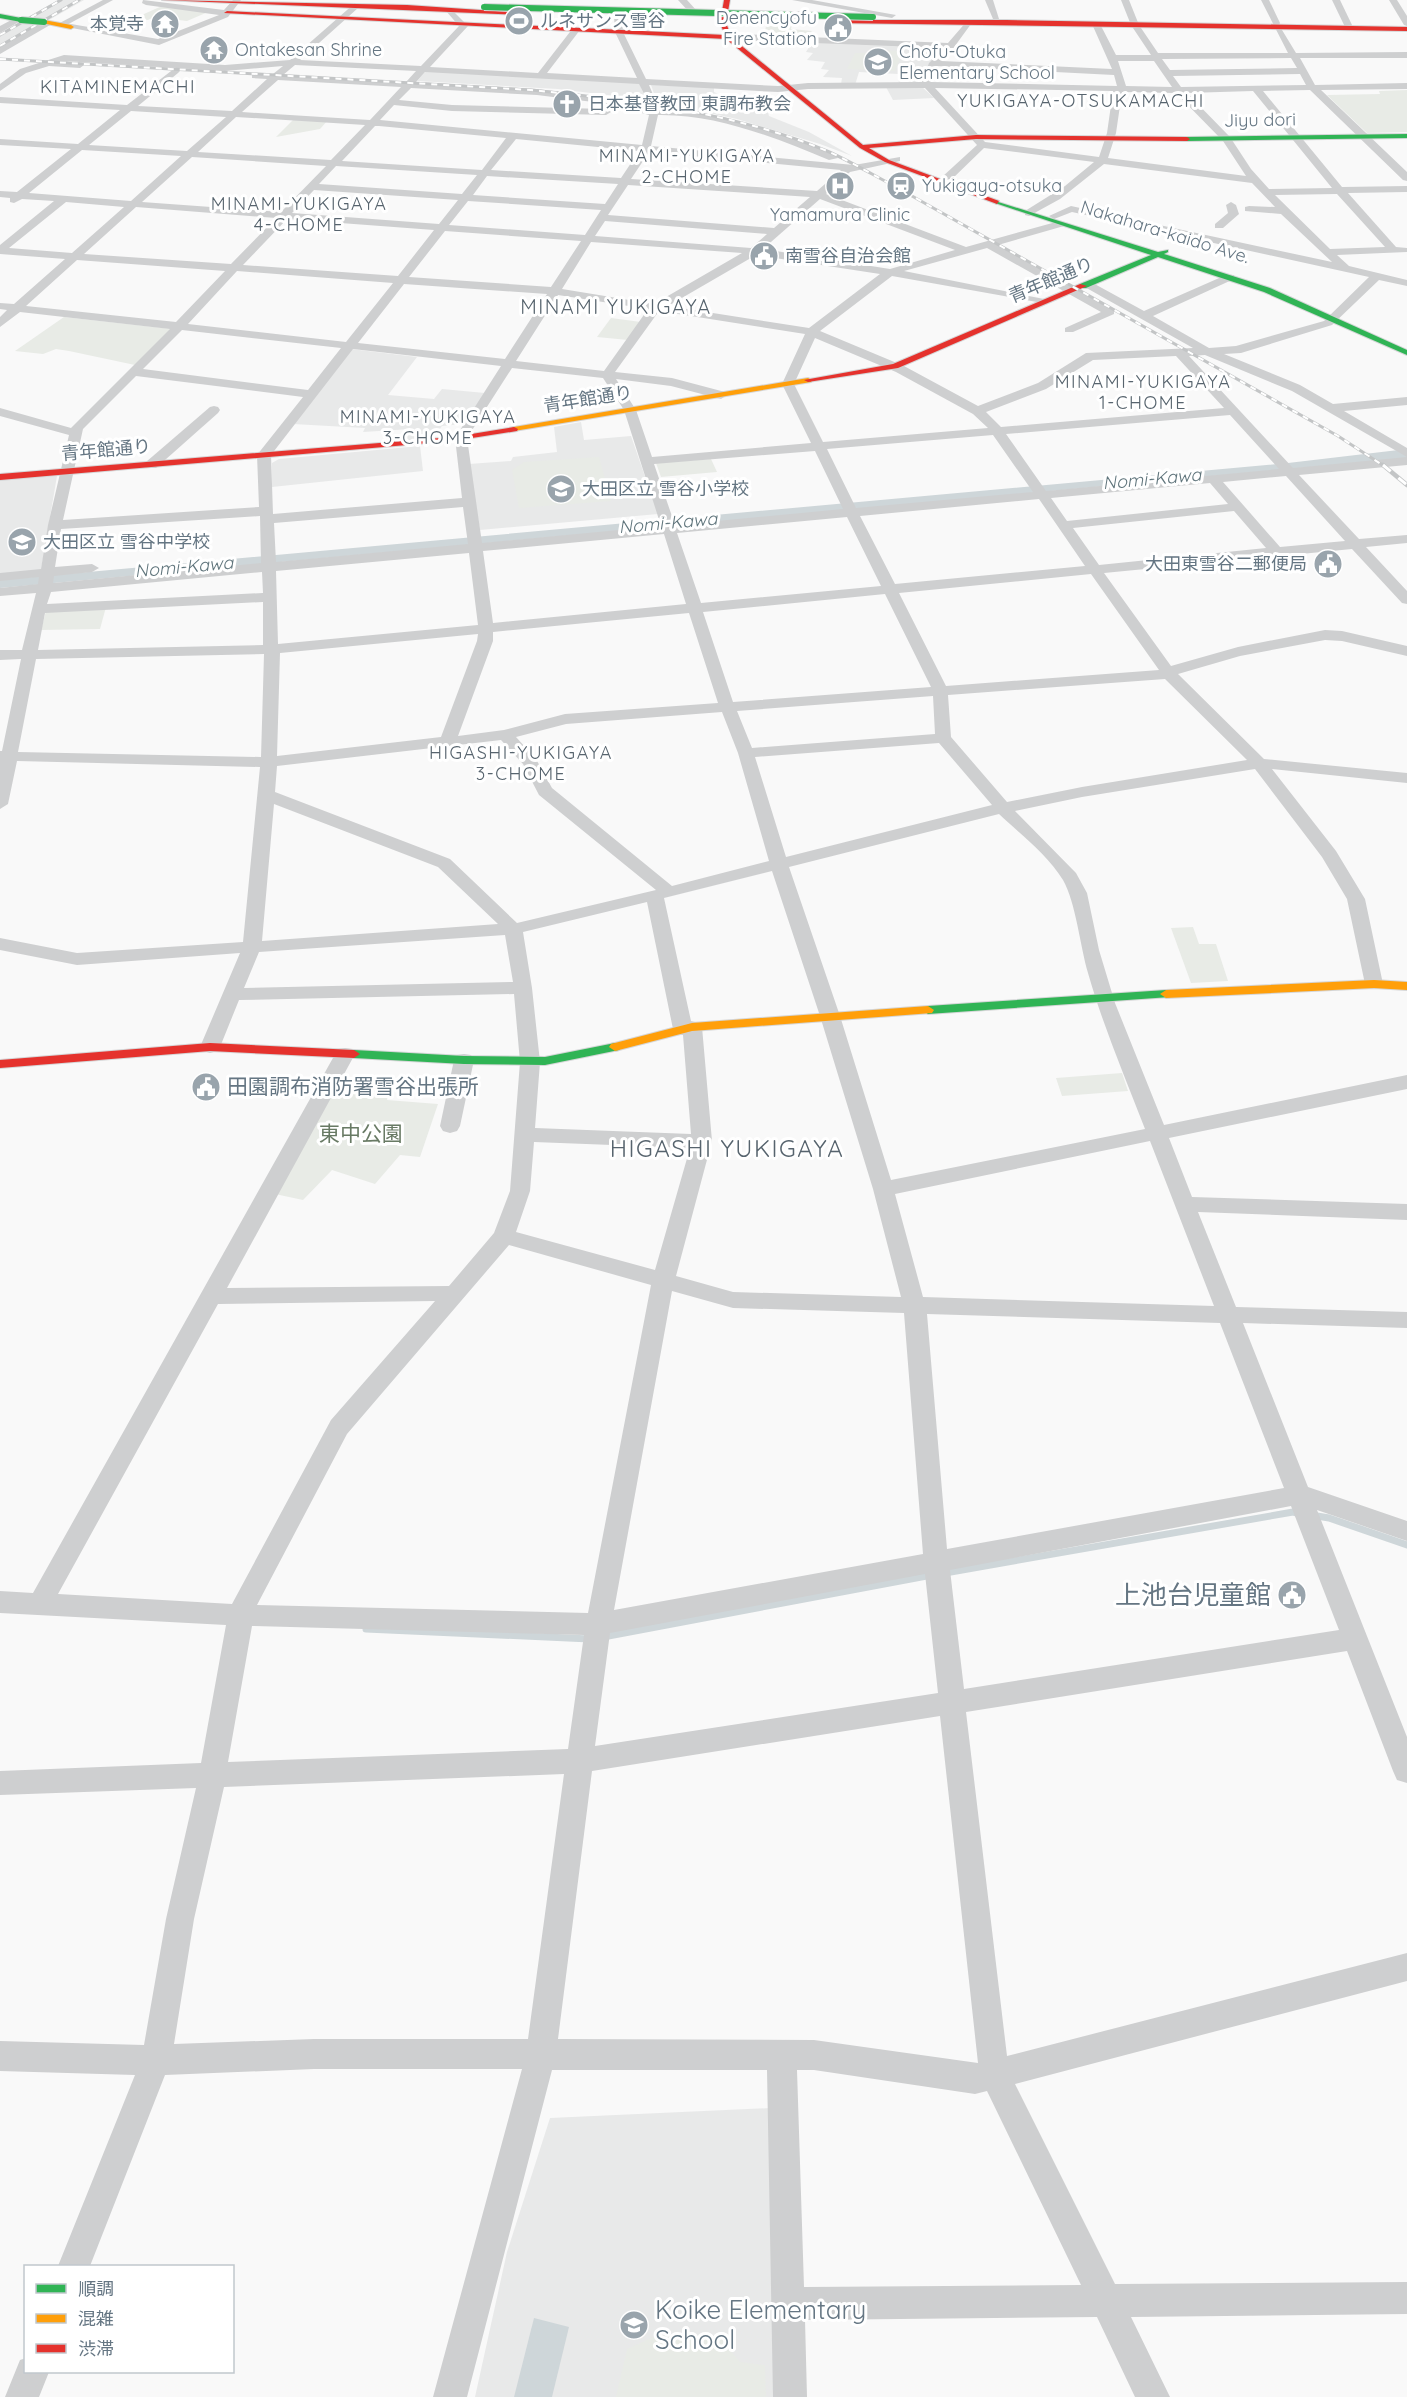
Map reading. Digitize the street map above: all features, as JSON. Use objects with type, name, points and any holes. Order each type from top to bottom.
[{"type":"main road","points":[[165,0],[233,5],[341,19],[733,37],[790,88],[892,160]]},
{"type":"main road","points":[[269,0],[731,11],[967,24],[1025,21],[1134,23]]},
{"type":"main road","points":[[233,5],[359,3],[384,7],[873,18],[1407,26]]},
{"type":"main road","points":[[384,7],[446,5],[484,8]]},
{"type":"main road","points":[[618,8],[731,11]]},
{"type":"main road","points":[[731,11],[733,37]]},
{"type":"main road","points":[[808,17],[892,15],[996,17],[1025,21]]},
{"type":"main road","points":[[0,16],[55,24]]},
{"type":"main road","points":[[1277,25],[1407,26]]},
{"type":"main road","name":"Jiyu dori","points":[[872,146],[1108,138],[1407,136]]},
{"type":"main road","name":"Nakahara-kaido Ave.","points":[[892,160],[1033,212]]},
{"type":"main road","name":"Nakahara-kaido Ave.","points":[[892,160],[1057,220],[1254,279],[1407,346]]},
{"type":"main road","name":"Nakahara-kaido Ave.","points":[[1162,253],[1336,316],[1407,353]]},
{"type":"main road","name":"青年館通り","points":[[0,477],[461,438],[895,366],[1162,253]]},
{"type":"main road","points":[[0,1064],[210,1047],[530,1062],[582,1055],[687,1028],[1103,997],[1374,984],[1407,986]]},
{"type":"street","points":[[0,51],[109,0]]},
{"type":"street","points":[[147,0],[146,3],[233,5]]},
{"type":"street","points":[[682,0],[693,11]]},
{"type":"street","points":[[796,0],[854,5],[892,15]]},
{"type":"street","points":[[989,0],[996,17]]},
{"type":"street","points":[[1125,0],[1134,23],[1180,90],[1227,139],[1247,171],[1284,211],[1325,252],[1345,268]]},
{"type":"street","points":[[1265,0],[1293,56],[1312,87],[1407,178]]},
{"type":"street","points":[[1336,0],[1348,25]]},
{"type":"street","points":[[1393,0],[1407,26]]},
{"type":"street","points":[[0,323],[359,3]]},
{"type":"street","points":[[55,24],[159,42],[233,5]]},
{"type":"street","points":[[0,804],[5,755],[30,654],[77,428],[135,372],[235,268],[394,102],[464,25],[446,5]]},
{"type":"street","points":[[448,740],[485,641],[486,628],[461,438],[651,141],[655,110],[619,32],[618,8]]},
{"type":"street","points":[[0,30],[20,20]]},
{"type":"street","points":[[927,85],[933,63],[967,24]]},
{"type":"street","points":[[1033,212],[1062,193],[1102,159],[1118,89],[1122,87],[1113,58],[1096,24]]},
{"type":"street","points":[[540,76],[576,30]]},
{"type":"street","points":[[733,37],[950,46]]},
{"type":"street","points":[[110,45],[135,38]]},
{"type":"street","points":[[0,88],[23,71],[90,51]]},
{"type":"street","points":[[1113,58],[1407,56]]},
{"type":"street","points":[[64,58],[225,68],[294,62],[790,88],[927,85],[1180,90],[1407,86]]},
{"type":"street","points":[[21,63],[112,70],[176,71],[537,92],[655,110]]},
{"type":"street","points":[[933,63],[1117,72]]},
{"type":"street","points":[[0,207],[22,196],[176,71]]},
{"type":"street","points":[[1167,74],[1302,71]]},
{"type":"street","points":[[927,85],[979,141],[1256,180]]},
{"type":"street","points":[[1256,89],[1339,190],[1394,251]]},
{"type":"street","points":[[0,100],[373,123],[513,136],[651,141],[852,168],[892,160]]},
{"type":"street","points":[[394,102],[452,108],[684,112],[711,123],[791,141],[852,168]]},
{"type":"street","points":[[210,1047],[252,945],[266,795],[272,649],[270,597],[265,558],[267,515],[264,455],[513,136]]},
{"type":"street","points":[[946,179],[979,141]]},
{"type":"street","points":[[2,143],[817,194],[964,250]]},
{"type":"street","points":[[607,375],[655,308],[754,251],[817,194],[852,168]]},
{"type":"street","points":[[312,187],[609,207]]},
{"type":"street","points":[[1268,192],[1407,189]]},
{"type":"street","points":[[0,194],[133,206],[754,251],[890,272],[1044,302]]},
{"type":"street","points":[[0,251],[63,199]]},
{"type":"street","points":[[1219,226],[1234,214],[1230,201]]},
{"type":"street","points":[[1407,283],[1071,209],[1057,220],[988,244],[890,272],[812,332],[788,384],[940,690],[943,738],[1003,808],[1070,877],[1078,893],[1103,997],[1407,1771]]},
{"type":"street","points":[[1249,209],[1284,211]]},
{"type":"street","points":[[602,218],[778,231]]},
{"type":"street","points":[[988,244],[1110,312],[1069,330]]},
{"type":"street","points":[[1325,252],[1407,250]]},
{"type":"street","points":[[0,251],[554,291],[812,332],[895,366],[977,411],[997,430],[1169,673],[1259,763],[1315,834],[1356,899],[1374,984]]},
{"type":"street","points":[[1143,316],[1230,277]]},
{"type":"street","points":[[977,411],[1042,386],[1090,356],[1237,350],[1328,323],[1375,277]]},
{"type":"street","points":[[1087,284],[1208,352],[1275,379],[1332,408],[1406,453]]},
{"type":"street","points":[[0,306],[672,382],[721,395]]},
{"type":"street","points":[[1179,352],[1407,600]]},
{"type":"street","points":[[135,372],[239,387],[311,394]]},
{"type":"street","points":[[607,375],[630,410],[727,706],[746,753],[883,1189],[915,1307],[936,1560],[994,2073],[1153,2397]]},
{"type":"street","points":[[1332,408],[1407,401]]},
{"type":"street","points":[[151,465],[214,410]]},
{"type":"street","points":[[646,461],[1232,411]]},
{"type":"street","points":[[0,412],[76,433]]},
{"type":"street","points":[[0,577],[46,580],[265,558],[1040,489],[1406,453]]},
{"type":"street","points":[[1040,489],[1214,480],[1284,466]]},
{"type":"street","points":[[1214,480],[1276,551]]},
{"type":"street","points":[[55,525],[469,502]]},
{"type":"street","points":[[1064,525],[1238,507]]},
{"type":"street","points":[[0,655],[272,649],[1407,539]]},
{"type":"street","points":[[392,541],[475,541]]},
{"type":"street","points":[[265,558],[285,551]]},
{"type":"street","points":[[0,592],[104,567]]},
{"type":"street","points":[[38,609],[270,597]]},
{"type":"street","points":[[5,755],[269,762],[505,735],[565,719],[1169,673],[1238,652],[1325,635],[1342,636],[1407,651]]},
{"type":"street","points":[[450,2397],[541,2055],[597,1631],[663,1282],[702,1141],[687,1028],[662,894],[545,791],[530,762],[505,735]]},
{"type":"street","points":[[746,753],[943,738]]},
{"type":"street","points":[[0,944],[77,959],[252,945],[513,929],[1003,808],[1259,763],[1407,778]]},
{"type":"street","points":[[74,2265],[156,2060],[180,1919],[212,1776],[246,1600],[339,1427],[504,1236],[520,1191],[530,1062],[523,988],[513,929],[444,863],[266,795]]},
{"type":"street","points":[[233,994],[523,988]]},
{"type":"street","points":[[40,1604],[345,1054]]},
{"type":"street","points":[[450,1126],[464,1060]]},
{"type":"street","points":[[883,1189],[1407,1082]]},
{"type":"street","points":[[526,1135],[702,1141]]},
{"type":"street","points":[[1183,1204],[1407,1212]]},
{"type":"street","points":[[504,1236],[733,1300],[1407,1320]]},
{"type":"street","points":[[211,1296],[444,1293],[454,1295]]},
{"type":"street","points":[[0,1602],[241,1619],[597,1631],[936,1560],[1297,1495],[1407,1531]]},
{"type":"street","points":[[0,1783],[580,1761],[1355,1639]]},
{"type":"street","points":[[0,2056],[156,2060],[314,2054],[814,2055],[975,2079],[1407,1967]]},
{"type":"street","points":[[782,2056],[790,2397]]},
{"type":"street","points":[[787,2304],[1407,2298]]},
{"type":"street","points":[[22,2397],[32,2373]]},
{"type":"shaded area","points":[[58,0],[84,0],[0,48],[0,33]]},
{"type":"shaded area","name":"Chofu-Otuka Elementary School","points":[[813,41],[946,47],[931,63],[920,83],[899,84],[898,74],[859,72],[855,85],[841,84],[842,78],[823,77],[829,70],[821,69],[825,62],[807,60],[813,53],[806,52]]},
{"type":"shaded area","points":[[427,70],[639,83],[648,100],[558,89],[417,81]]},
{"type":"shaded area","points":[[651,85],[714,87],[714,92],[722,96],[737,95],[739,102],[745,105],[766,105],[769,116],[809,132],[852,156],[737,119],[657,102]]},
{"type":"shaded area","points":[[921,86],[934,98],[893,100],[886,87]]},
{"type":"shaded area","points":[[351,349],[417,357],[388,395],[434,399],[442,389],[485,393],[463,424],[442,426],[434,437],[405,440],[411,429],[363,432],[365,428],[293,424]]},
{"type":"shaded area","name":"大田区立 雪谷小学校","points":[[581,422],[584,440],[631,436],[658,514],[480,530],[469,464],[511,461],[513,457],[557,452],[554,427]]},
{"type":"shaded area","points":[[420,446],[423,471],[272,487],[272,463],[279,459]]},
{"type":"shaded area","name":"大田区立 雪谷中学校","points":[[57,476],[41,570],[0,576],[0,480]]},
{"type":"shaded area","name":"Koike Elementary School","points":[[771,2108],[779,2397],[475,2397],[507,2252],[550,2118]]},
{"type":"green space","points":[[162,6],[208,12],[187,21],[154,17],[148,20],[135,18]]},
{"type":"green space","points":[[775,22],[792,23],[791,29],[812,31],[805,38],[764,36],[766,26],[774,26]]},
{"type":"green space","points":[[872,50],[903,51],[895,71],[847,69],[855,53],[870,53]]},
{"type":"green space","points":[[1407,90],[1407,132],[1367,133],[1327,95],[1380,94],[1379,91]]},
{"type":"green space","points":[[294,119],[327,121],[320,129],[276,137]]},
{"type":"green space","points":[[64,317],[172,329],[135,365],[56,349],[43,354],[15,351]]},
{"type":"green space","points":[[611,318],[641,322],[628,340],[597,337]]},
{"type":"green space","points":[[599,457],[611,501],[519,508],[512,470],[524,462]]},
{"type":"green space","points":[[711,459],[717,472],[661,477],[656,463]]},
{"type":"green space","points":[[106,607],[100,629],[41,630],[46,611]]},
{"type":"green space","points":[[1193,927],[1199,944],[1216,944],[1228,981],[1191,983],[1171,928]]},
{"type":"green space","points":[[1122,1073],[1128,1091],[1062,1096],[1056,1078]]},
{"type":"green space","name":"東中公園","points":[[334,1087],[388,1095],[387,1100],[438,1104],[420,1157],[400,1155],[375,1184],[332,1170],[303,1200],[275,1194]]},
{"type":"green space","points":[[658,2335],[728,2337],[729,2349],[740,2362],[765,2365],[766,2397],[616,2397],[627,2349]]},
{"type":"water","name":"Nomi-Kawa","points":[[1407,449],[1407,458],[0,588],[0,580],[1288,463]]},
{"type":"water","points":[[534,2318],[569,2327],[552,2397],[514,2397]]},
{"type":"waterway","points":[[945,1573],[1293,1512],[1301,1514]]},
{"type":"waterway","points":[[1311,1515],[1329,1518],[1407,1545]]},
{"type":"waterway","points":[[603,1637],[932,1575]]},
{"type":"waterway","points":[[366,1629],[590,1639]]},
{"type":"railway","points":[[0,35],[61,0]]},
{"type":"railway","points":[[0,46],[79,0]]},
{"type":"railway","points":[[0,59],[531,90],[644,103],[755,126],[827,151],[862,168],[1338,436],[1384,466]]},
{"type":"railway","points":[[1383,465],[1407,485]]},
{"type":"traffic: fast","points":[[484,7],[873,17]]},
{"type":"traffic: fast","points":[[0,16],[21,20]]},
{"type":"traffic: fast","points":[[21,20],[44,22]]},
{"type":"traffic: fast","points":[[1187,139],[1407,136]]},
{"type":"traffic: fast","points":[[997,202],[1267,290],[1407,353]]},
{"type":"traffic: fast","points":[[1083,286],[1166,251]]},
{"type":"traffic: fast","points":[[928,1010],[1166,994]]},
{"type":"traffic: fast","points":[[354,1054],[464,1060],[545,1061],[615,1047]]},
{"type":"traffic: slow","points":[[44,22],[71,27]]},
{"type":"traffic: slow","points":[[514,429],[808,380]]},
{"type":"traffic: slow","points":[[1166,994],[1374,984],[1407,986]]},
{"type":"traffic: slow","points":[[615,1047],[692,1027],[928,1010]]},
{"type":"traffic: jam","points":[[165,0],[407,7]]},
{"type":"traffic: jam","points":[[727,0],[723,23],[729,39],[862,147],[887,161],[997,202]]},
{"type":"traffic: jam","points":[[384,7],[523,13]]},
{"type":"traffic: jam","points":[[227,13],[727,37]]},
{"type":"traffic: jam","points":[[833,21],[1027,23]]},
{"type":"traffic: jam","points":[[1006,22],[1407,29]]},
{"type":"traffic: jam","points":[[862,147],[976,137],[1187,139]]},
{"type":"traffic: jam","points":[[808,380],[895,366],[1083,286]]},
{"type":"traffic: jam","points":[[0,477],[453,439],[514,429]]},
{"type":"traffic: jam","points":[[0,1064],[210,1047],[354,1054]]},
{"type":"place","name":"ルネサンス雪谷","points":[[519,21]]},
{"type":"place","name":"本覚寺","points":[[165,24]]},
{"type":"place","name":"Denencyofu Fire Station","points":[[838,28]]},
{"type":"place","name":"Ontakesan Shrine","points":[[214,50]]},
{"type":"place","name":"Chofu-Otuka Elementary School","points":[[878,62]]},
{"type":"place","name":"日本基督教団 東調布教会","points":[[567,104]]},
{"type":"place","name":"Yamamura Clinic","points":[[840,186]]},
{"type":"place","name":"Yukigaya-otsuka","points":[[901,186]]},
{"type":"place","name":"南雪谷自治会館","points":[[764,256]]},
{"type":"place","name":"大田区立 雪谷小学校","points":[[561,489]]},
{"type":"place","name":"大田区立 雪谷中学校","points":[[22,542]]},
{"type":"place","name":"大田東雪谷二郵便局","points":[[1328,564]]},
{"type":"place","name":"田園調布消防署雪谷出張所","points":[[206,1087]]},
{"type":"place","name":"上池台児童館","points":[[1292,1595]]},
{"type":"place","name":"Koike Elementary School","points":[[634,2325]]},
{"type":"district","name":"KITAMINEMACHI","points":[[118,87]]},
{"type":"district","name":"YUKIGAYA-OTSUKAMACHI","points":[[1081,101]]},
{"type":"district","name":"MINAMI-YUKIGAYA 2-CHOME","points":[[687,166]]},
{"type":"district","name":"MINAMI-YUKIGAYA 4-CHOME","points":[[299,214]]},
{"type":"district","name":"MINAMI YUKIGAYA","points":[[616,307]]},
{"type":"district","name":"MINAMI-YUKIGAYA 1-CHOME","points":[[1143,392]]},
{"type":"district","name":"MINAMI-YUKIGAYA 3-CHOME","points":[[428,427]]},
{"type":"district","name":"HIGASHI-YUKIGAYA 3-CHOME","points":[[521,763]]},
{"type":"district","name":"HIGASHI YUKIGAYA","points":[[727,1149]]}]
